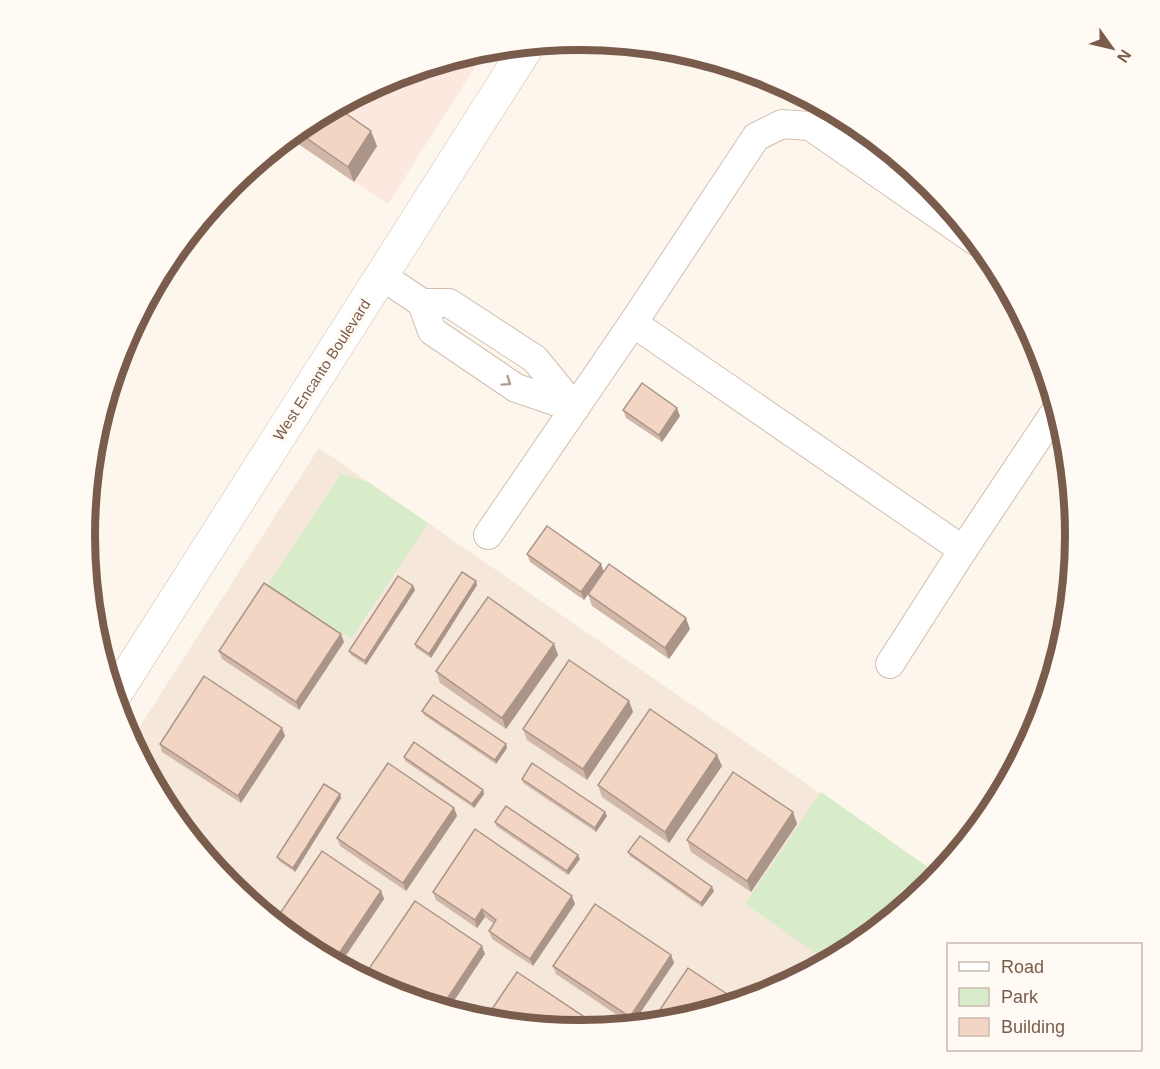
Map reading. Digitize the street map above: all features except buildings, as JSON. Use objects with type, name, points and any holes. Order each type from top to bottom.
[{"type":"street","name":"West Encanto Boulevard","points":[[120,687],[524,53]]},
{"type":"street","points":[[488,535],[633,323],[756,137],[782,124],[810,126],[954,226]]},
{"type":"street","points":[[382,276],[422,303],[449,303],[535,359],[575,408]]},
{"type":"street","points":[[422,303],[432,331],[516,388],[575,408]]},
{"type":"street","points":[[633,323],[963,550]]},
{"type":"street","points":[[473,358],[491,331]]},
{"type":"street","points":[[890,664],[1051,419]]},
{"type":"shaded area","points":[[479,60],[388,204],[296,142],[338,114],[394,86],[424,75]]},
{"type":"shaded area","points":[[319,448],[931,869],[900,899],[849,938],[795,969],[736,994],[675,1010],[612,1018],[580,1020],[548,1018],[485,1010],[424,994],[365,969],[311,938],[260,899],[215,854],[195,830],[160,777],[137,731]]},
{"type":"green space","points":[[341,474],[368,482],[428,523],[351,639],[268,585]]},
{"type":"green space","points":[[821,792],[931,869],[900,899],[875,919],[820,956],[745,904]]}]
